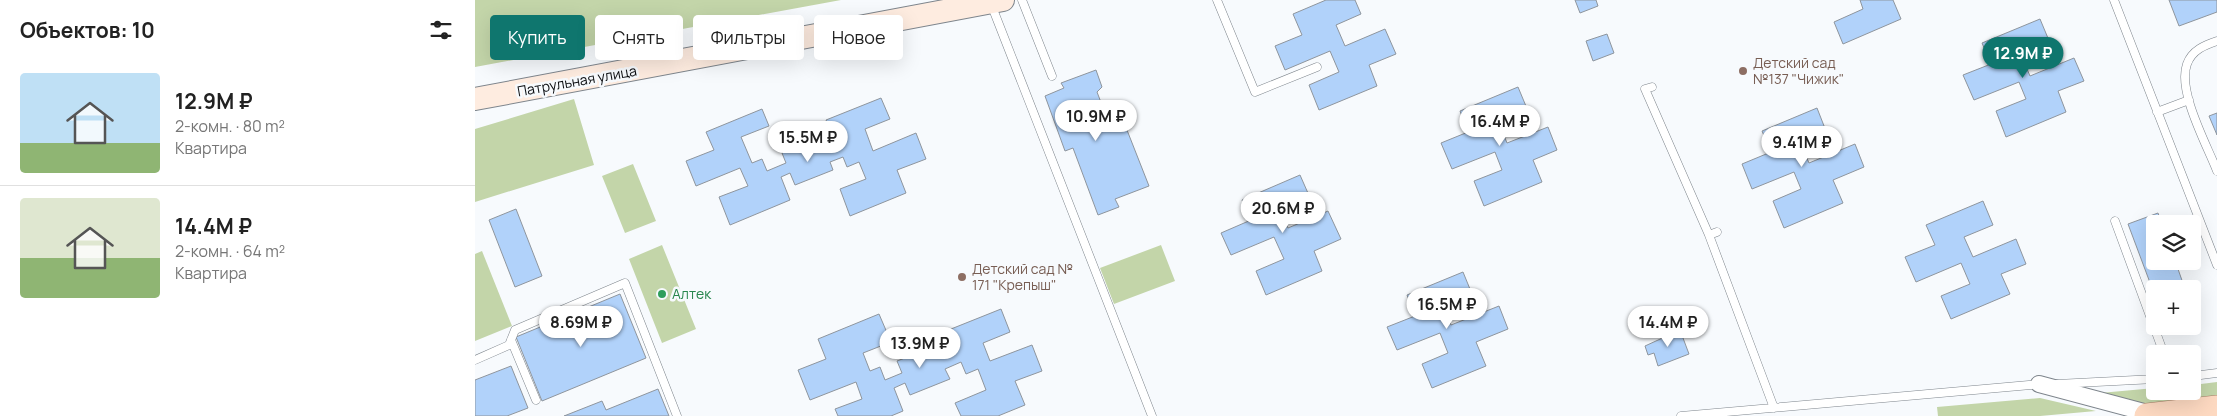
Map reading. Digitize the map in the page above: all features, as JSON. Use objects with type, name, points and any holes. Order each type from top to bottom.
[{"type":"main road","points":[[2151,416],[2217,408]]},
{"type":"street","name":"Патрульная улица","points":[[475,99],[997,1]]},
{"type":"street","points":[[2039,384],[2151,416]]},
{"type":"lane","points":[[1022,0],[1051,76]]},
{"type":"lane","points":[[1217,0],[1255,92],[1317,67]]},
{"type":"lane","points":[[2114,0],[2216,260]]},
{"type":"lane","points":[[997,1],[1152,416]]},
{"type":"lane","points":[[2217,41],[2202,46],[2187,62],[2184,77],[2189,100],[2217,171]]},
{"type":"lane","points":[[1652,87],[1645,90],[1709,235],[1774,408]]},
{"type":"lane","points":[[2157,112],[2189,100]]},
{"type":"lane","points":[[2115,221],[2161,345]]},
{"type":"lane","points":[[1709,235],[1717,232]]},
{"type":"lane","points":[[475,360],[509,345],[515,330],[625,283],[677,416]]},
{"type":"lane","points":[[511,340],[536,400]]},
{"type":"lane","points":[[2201,375],[2217,373]]},
{"type":"lane","points":[[1681,416],[2039,384],[2146,379]]},
{"type":"green space","points":[[475,0],[841,0],[759,15],[693,15],[693,27],[683,29],[683,15],[595,15],[595,45],[585,47],[585,15],[490,15],[490,60],[513,60],[475,67]]},
{"type":"green space","points":[[574,99],[594,165],[475,202],[475,129]]},
{"type":"green space","points":[[633,164],[656,221],[625,233],[602,176]]},
{"type":"green space","name":"Алтек","points":[[662,245],[696,329],[662,343],[629,259]]},
{"type":"green space","points":[[1161,245],[1175,281],[1114,304],[1100,268]]},
{"type":"green space","points":[[482,251],[512,326],[475,341],[475,254]]},
{"type":"green space","points":[[2217,382],[2217,400],[2152,405],[2089,394],[2146,389],[2146,400],[2201,400],[2201,384]]},
{"type":"green space","points":[[2040,398],[2096,411],[2040,416],[1938,416],[1937,407]]},
{"type":"building","points":[[1326,0],[1355,0],[1361,14],[1336,25],[1345,46],[1385,29],[1396,54],[1369,65],[1377,86],[1319,110],[1309,85],[1339,72],[1330,51],[1285,70],[1275,46],[1302,35],[1293,14]]},
{"type":"building","points":[[1575,0],[1596,0],[1598,6],[1580,13]]},
{"type":"building","points":[[1860,0],[1893,0],[1901,19],[1843,44],[1834,22],[1863,9]]},
{"type":"building","points":[[2169,0],[2217,0],[2217,12],[2179,26]]},
{"type":"building","points":[[2040,19],[2050,43],[2021,55],[2030,76],[2074,58],[2084,81],[2058,91],[2066,112],[2006,137],[1996,111],[2026,99],[2019,82],[1974,100],[1963,75],[1991,64],[1982,43]]},
{"type":"building","points":[[1607,34],[1614,53],[1593,61],[1586,41]]},
{"type":"building","points":[[1096,70],[1102,87],[1097,92],[1112,131],[1125,125],[1149,186],[1115,199],[1119,207],[1098,215],[1073,148],[1065,151],[1045,96],[1064,88],[1061,83]]},
{"type":"building","points":[[1518,87],[1528,111],[1499,123],[1507,143],[1548,127],[1557,150],[1533,160],[1542,182],[1484,206],[1474,181],[1502,170],[1495,152],[1452,169],[1441,143],[1468,132],[1460,111]]},
{"type":"building","points":[[881,98],[890,119],[865,129],[873,151],[916,133],[926,159],[897,170],[906,193],[850,216],[840,189],[866,179],[859,162],[847,167],[843,157],[830,162],[833,170],[795,185],[790,173],[781,177],[790,200],[730,225],[719,197],[748,186],[740,168],[696,186],[686,161],[714,150],[706,132],[762,109],[769,126],[741,137],[752,163],[762,159],[767,171],[786,163],[782,153],[820,137],[824,146],[835,141],[826,120]]},
{"type":"building","points":[[1817,108],[1826,131],[1800,142],[1809,163],[1855,144],[1864,167],[1833,180],[1843,203],[1784,228],[1773,201],[1801,189],[1794,172],[1752,189],[1742,164],[1771,152],[1762,131]]},
{"type":"building","points":[[2217,113],[2217,135],[2209,116]]},
{"type":"building","points":[[1300,175],[1311,200],[1281,213],[1288,228],[1328,211],[1341,239],[1314,251],[1322,271],[1266,295],[1256,271],[1284,259],[1274,237],[1231,255],[1221,233],[1251,220],[1242,200]]},
{"type":"building","points":[[1983,201],[1993,225],[1964,237],[1973,257],[2016,239],[2026,264],[2001,274],[2010,294],[1951,319],[1941,296],[1970,284],[1961,263],[1916,282],[1905,257],[1935,245],[1926,225]]},
{"type":"building","points":[[516,209],[542,276],[515,287],[489,220]]},
{"type":"building","points":[[2146,217],[2146,270],[2178,270],[2182,280],[2149,280],[2128,224]]},
{"type":"building","points":[[1463,272],[1472,294],[1443,306],[1451,325],[1499,306],[1508,329],[1476,342],[1486,366],[1432,388],[1422,364],[1448,353],[1440,333],[1397,350],[1387,327],[1415,316],[1407,295]]},
{"type":"building","points":[[620,294],[646,358],[542,401],[516,337]]},
{"type":"building","points":[[1001,309],[1010,332],[983,343],[990,361],[1032,345],[1042,371],[1015,381],[1025,405],[998,416],[961,416],[955,403],[986,390],[978,369],[966,374],[961,362],[945,369],[950,379],[910,395],[905,383],[894,388],[903,411],[891,416],[838,416],[835,409],[862,399],[856,382],[810,400],[798,370],[826,359],[818,339],[879,314],[891,342],[863,353],[870,371],[880,367],[885,380],[902,373],[897,361],[936,346],[940,357],[954,352],[946,331]]},
{"type":"building","points":[[1680,330],[1689,354],[1658,366],[1654,353],[1648,355],[1645,346]]},
{"type":"building","points":[[511,366],[528,408],[507,416],[475,416],[475,380]]},
{"type":"building","points":[[658,389],[669,416],[564,416],[602,401],[606,410]]},
{"type":"place","name":"Детский сад №137 \"Чижик\"","points":[[1743,71]]},
{"type":"place","name":"Детский сад № 171 \"Крепыш\"","points":[[962,277]]},
{"type":"place","name":"Алтек","points":[[662,294]]}]
